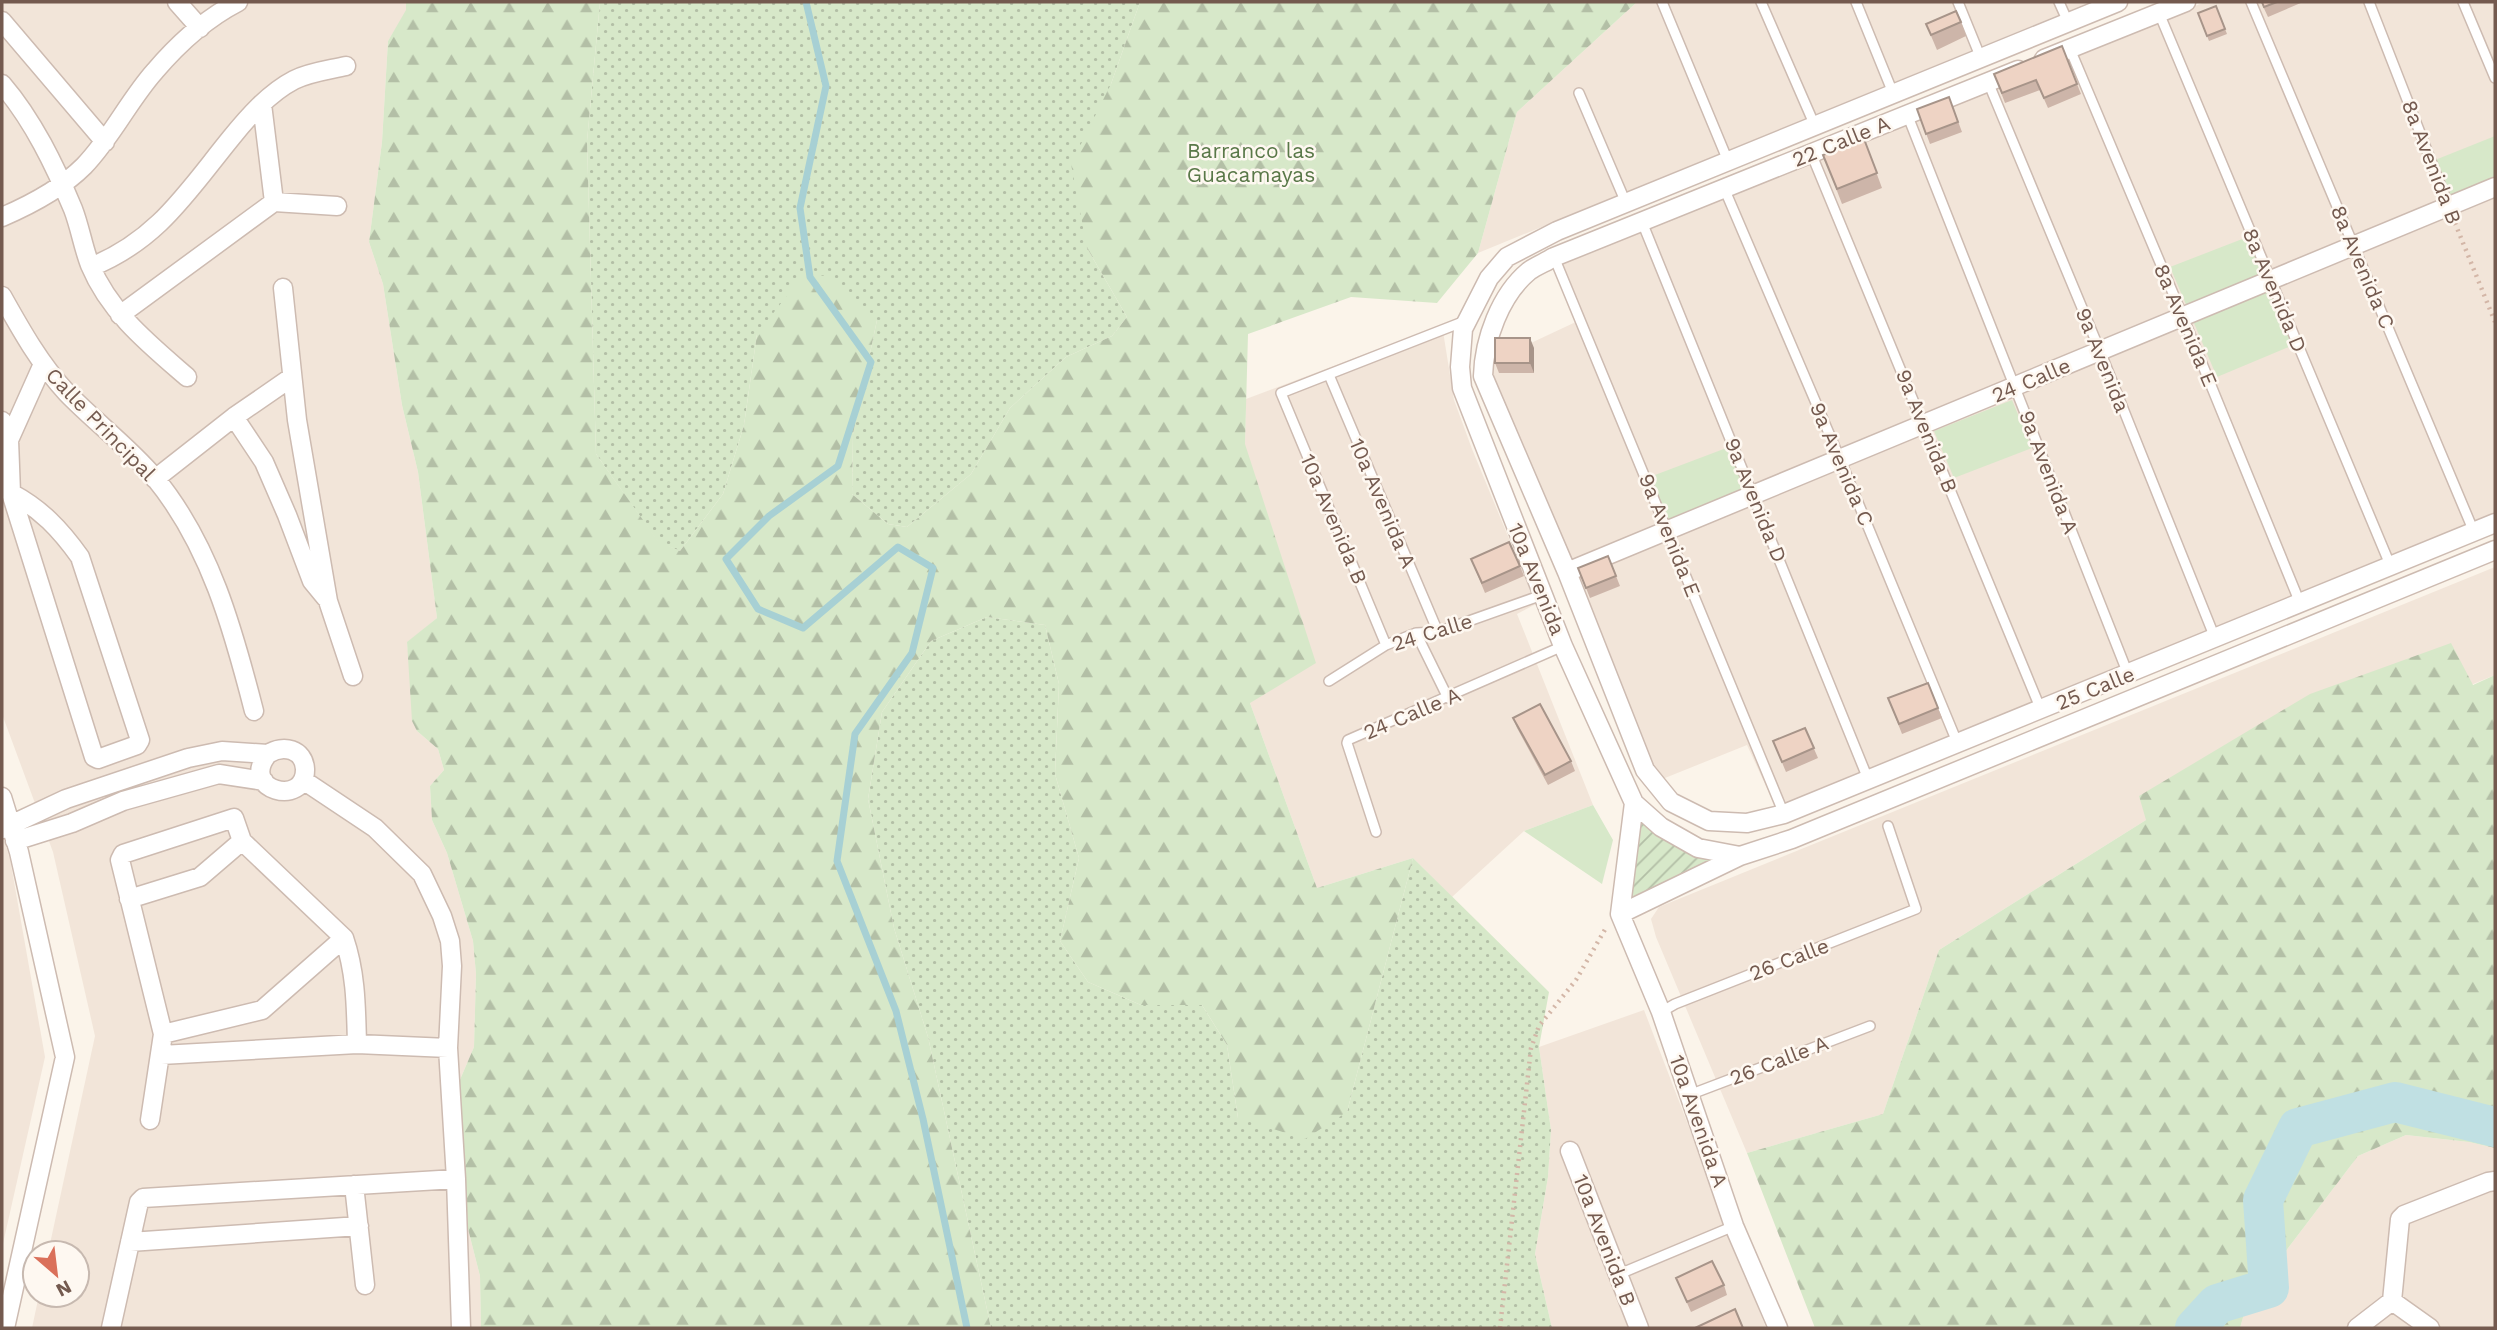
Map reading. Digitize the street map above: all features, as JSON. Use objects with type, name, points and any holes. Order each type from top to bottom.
[{"type":"street","points":[[177,2],[200,28]]},
{"type":"street","points":[[2,217],[61,184],[82,168],[105,142],[154,72],[200,28],[235,2]]},
{"type":"street","name":"22 Calle A","points":[[1476,303],[1489,278],[1507,257],[1557,231],[2118,2]]},
{"type":"street","name":"22 Calle A","points":[[1507,297],[1529,271],[1554,257],[2186,2]]},
{"type":"street","points":[[2,21],[105,142]]},
{"type":"street","points":[[91,267],[117,257],[152,232],[262,104],[292,81],[346,66]]},
{"type":"street","points":[[2,85],[29,119],[73,211],[91,267],[120,315],[187,377]]},
{"type":"street","points":[[262,104],[274,202]]},
{"type":"street","name":"24 Calle","points":[[1567,572],[2495,187]]},
{"type":"street","points":[[120,315],[274,202],[337,206]]},
{"type":"street","points":[[1507,257],[1529,271]]},
{"type":"street","points":[[283,288],[297,420],[328,601],[352,676]]},
{"type":"street","name":"Calle Principal","points":[[2,296],[43,364],[67,393],[155,479],[186,525],[212,572],[238,649],[254,711]]},
{"type":"street","name":"10a Avenida","points":[[1507,297],[1491,328],[1483,355],[1483,376],[1567,572],[1645,771],[1671,802],[1690,813]]},
{"type":"street","name":"10a Avenida","points":[[1476,303],[1463,329],[1460,367],[1462,388],[1563,646],[1634,803],[1673,834]]},
{"type":"street","points":[[9,440],[43,364]]},
{"type":"street","points":[[155,479],[234,417],[292,377]]},
{"type":"street","points":[[234,417],[264,462],[312,582],[328,601]]},
{"type":"street","points":[[2,421],[9,440],[11,494],[93,757],[98,760],[139,743],[80,556],[46,516],[11,494]]},
{"type":"street","name":"25 Calle","points":[[1690,813],[1709,821],[1746,823],[1784,814],[2495,523]]},
{"type":"street","name":"25 Calle","points":[[1620,914],[1740,856],[1792,839],[2495,550]]},
{"type":"street","points":[[12,837],[66,799],[188,758],[222,751],[268,754],[282,748],[296,752],[304,765],[303,780],[293,789],[280,792],[268,786],[264,781],[261,766],[268,754]]},
{"type":"street","points":[[1900,766],[1910,790]]},
{"type":"street","points":[[12,837],[72,823],[123,801],[219,774],[264,781]]},
{"type":"street","points":[[303,780],[375,828],[422,874],[442,916],[450,941],[452,966],[448,1048],[461,1328]]},
{"type":"street","points":[[2,797],[65,1057],[5,1328]]},
{"type":"street","points":[[1620,914],[1634,803]]},
{"type":"street","points":[[150,1120],[163,1034],[129,899],[120,857],[123,854],[234,818],[242,841],[344,938],[351,959],[355,987],[357,1044]]},
{"type":"street","name":"25 Calle","points":[[1673,834],[1698,848],[1740,856]]},
{"type":"street","points":[[129,899],[200,877],[242,841]]},
{"type":"street","name":"10a Avenida A","points":[[1620,914],[1661,1012],[1734,1226],[1778,1328]]},
{"type":"street","points":[[163,1034],[265,1008],[344,938]]},
{"type":"street","points":[[160,1055],[357,1044],[448,1048]]},
{"type":"street","name":"10a Avenida B","points":[[1570,1151],[1639,1328]]},
{"type":"street","points":[[111,1328],[139,1202],[144,1198],[456,1179]]},
{"type":"street","points":[[2357,1328],[2392,1301],[2400,1219],[2410,1211],[2495,1181]]},
{"type":"street","points":[[354,1185],[365,1285]]},
{"type":"street","points":[[130,1242],[359,1226]]},
{"type":"street","points":[[2392,1301],[2430,1328]]},
{"type":"lane","points":[[1662,2],[1728,162]]},
{"type":"lane","points":[[1761,2],[1815,126]]},
{"type":"lane","points":[[1856,2],[1893,93]]},
{"type":"lane","points":[[1958,2],[1980,57]]},
{"type":"lane","points":[[2059,2],[2068,22]]},
{"type":"lane","name":"8a Avenida C","points":[[2251,2],[2474,532]]},
{"type":"lane","name":"8a Avenida B","points":[[2368,2],[2449,206]]},
{"type":"lane","points":[[2463,2],[2495,78]]},
{"type":"lane","name":"8a Avenida D","points":[[2159,12],[2391,567]]},
{"type":"lane","name":"8a Avenida E","points":[[2070,48],[2300,603]]},
{"type":"lane","name":"9a Avenida","points":[[1988,82],[2215,638]]},
{"type":"lane","points":[[1579,93],[1626,203]]},
{"type":"lane","name":"9a Avenida A","points":[[1907,114],[2128,674]]},
{"type":"lane","name":"9a Avenida B","points":[[1811,153],[2041,710]]},
{"type":"lane","name":"9a Avenida C","points":[[1724,188],[1957,742]]},
{"type":"lane","name":"9a Avenida D","points":[[1642,222],[1868,779]]},
{"type":"lane","name":"9a Avenida E","points":[[1554,257],[1784,814]]},
{"type":"lane","points":[[1329,375],[1467,321]]},
{"type":"lane","name":"10a Avenida B","points":[[1329,375],[1281,393],[1386,645]]},
{"type":"lane","name":"10a Avenida A","points":[[1329,375],[1437,632]]},
{"type":"lane","name":"24 Calle","points":[[1329,681],[1386,645],[1416,634],[1437,632],[1542,595]]},
{"type":"lane","points":[[1416,634],[1448,698]]},
{"type":"lane","name":"24 Calle A","points":[[1376,832],[1348,742],[1563,646]]},
{"type":"lane","name":"26 Calle","points":[[1661,1012],[1917,907],[1888,826]]},
{"type":"lane","name":"26 Calle A","points":[[1689,1095],[1870,1026]]},
{"type":"lane","points":[[1617,1275],[1734,1226]]},
{"type":"path","name":"8a Avenida B","points":[[2449,206],[2495,322]]},
{"type":"path","points":[[1500,1328],[1531,1048],[1539,1026],[1576,980],[1602,930],[1620,914]]},
{"type":"shaded area","points":[[2,2],[406,2],[407,10],[388,41],[382,142],[369,242],[383,284],[402,405],[418,472],[437,618],[407,643],[417,731],[438,749],[444,770],[430,786],[432,820],[447,853],[473,941],[476,974],[474,1047],[450,1103],[463,1141],[468,1229],[480,1276],[481,1328],[32,1328],[36,1309],[91,1309],[91,1239],[51,1239],[95,1036],[53,852],[2,714]]},
{"type":"shaded area","points":[[1637,2],[2090,2],[1478,253],[1517,112]]},
{"type":"shaded area","points":[[2205,2],[2495,2],[2495,513],[1777,810],[1747,745],[1655,782],[1486,364],[1580,320],[1556,263]]},
{"type":"shaded area","points":[[1442,325],[1454,400],[1536,604],[1517,614],[1593,805],[1524,831],[1452,897],[1413,858],[1317,888],[1250,703],[1246,399]]},
{"type":"shaded area","points":[[2495,567],[2495,675],[2146,820],[1939,950],[1883,1114],[1747,1153],[1656,937],[1651,919],[1659,907]]},
{"type":"shaded area","points":[[2,833],[10,859],[45,1057],[2,1248]]},
{"type":"shaded area","points":[[1644,1010],[1766,1328],[1552,1328],[1535,1254],[1548,1177],[1551,1130],[1539,1047]]},
{"type":"shaded area","points":[[2406,1135],[2469,1142],[2495,1148],[2495,1328],[2240,1328],[2244,1314],[2273,1268],[2358,1156]]},
{"type":"green space","name":"Barranco las Guacamayas","points":[[406,2],[600,2],[587,141],[596,454],[658,541],[680,551],[723,494],[744,425],[757,334],[803,275],[830,276],[877,320],[853,434],[852,494],[888,524],[907,527],[971,474],[1010,408],[1066,357],[1112,336],[1127,317],[1087,248],[1071,164],[1111,84],[1140,2],[1637,2],[1517,112],[1478,253],[1437,303],[1351,297],[1248,334],[1245,444],[1316,663],[1250,703],[1317,888],[1413,858],[1347,1112],[1305,1139],[1238,1118],[1227,1045],[1202,1005],[1141,1005],[1088,982],[1060,941],[1079,858],[1055,774],[1059,684],[1045,625],[987,617],[931,641],[882,712],[868,799],[894,928],[928,1037],[991,1328],[481,1328],[480,1276],[468,1229],[463,1141],[450,1103],[474,1047],[476,974],[473,941],[447,853],[432,820],[430,786],[444,770],[438,749],[417,731],[412,721],[407,642],[437,618],[418,472],[402,405],[383,284],[369,242],[382,142],[388,41],[406,10]]},
{"type":"green space","points":[[600,2],[1140,2],[1111,84],[1087,248],[1127,317],[1112,336],[1066,357],[1010,408],[971,474],[907,527],[888,524],[852,494],[853,434],[877,320],[757,334],[744,425],[723,494],[680,551],[658,542],[596,454],[587,141]]},
{"type":"green space","points":[[2495,136],[2495,194],[2455,210],[2435,160]]},
{"type":"green space","points":[[2250,236],[2296,344],[2217,377],[2170,267]]},
{"type":"green space","points":[[2012,400],[2032,448],[1954,478],[1934,431]]},
{"type":"green space","points":[[1729,447],[1751,497],[1675,531],[1647,478]]},
{"type":"green space","points":[[987,617],[1045,625],[1059,684],[1055,774],[1079,858],[1060,941],[1088,982],[1141,1005],[1202,1005],[1227,1045],[1238,1118],[1347,1112],[1413,858],[1549,992],[1539,1047],[1551,1130],[1548,1177],[1535,1254],[1552,1328],[991,1328],[928,1037],[894,928],[868,799],[882,712],[931,641]]},
{"type":"green space","points":[[2451,643],[2473,685],[2495,675],[2495,1148],[2469,1142],[2406,1135],[2358,1156],[2273,1268],[2244,1314],[2240,1328],[1815,1328],[1747,1153],[1883,1114],[1939,950],[2146,820],[2139,796],[2310,694]]},
{"type":"green space","points":[[1593,805],[1613,840],[1602,884],[1524,831]]},
{"type":"green space","points":[[1642,819],[1714,860],[1628,901]]},
{"type":"building","points":[[2262,2],[2277,2],[2264,7]]},
{"type":"building","points":[[2216,6],[2225,29],[2207,36],[2198,13]]},
{"type":"building","points":[[1956,11],[1961,22],[1931,35],[1926,24]]},
{"type":"building","points":[[2062,46],[2077,84],[2044,98],[2036,80],[2002,93],[1994,74]]},
{"type":"building","points":[[1949,97],[1958,122],[1926,134],[1917,109]]},
{"type":"building","points":[[1864,139],[1877,173],[1837,189],[1823,155]]},
{"type":"building","points":[[1495,338],[1530,338],[1530,363],[1495,363]]},
{"type":"building","points":[[1509,542],[1520,566],[1482,583],[1471,559]]},
{"type":"building","points":[[1608,556],[1616,576],[1586,588],[1578,568]]},
{"type":"building","points":[[1928,683],[1938,708],[1899,724],[1888,698]]},
{"type":"building","points":[[1540,704],[1571,761],[1545,775],[1513,718]]},
{"type":"building","points":[[1805,728],[1814,748],[1782,762],[1773,741]]},
{"type":"building","points":[[1712,1261],[1724,1285],[1687,1302],[1676,1278]]},
{"type":"building","points":[[1735,1309],[1743,1328],[1695,1328]]},
{"type":"waterway","points":[[806,2],[826,86],[800,208],[810,277],[871,362],[838,466],[769,516],[726,559],[758,609],[803,628],[898,547],[933,568],[912,653],[855,734],[837,861],[896,1011],[923,1119],[967,1328]]},
{"type":"waterway","points":[[2195,1328],[2217,1304],[2269,1288],[2263,1200],[2298,1128],[2395,1102],[2495,1127]]}]
